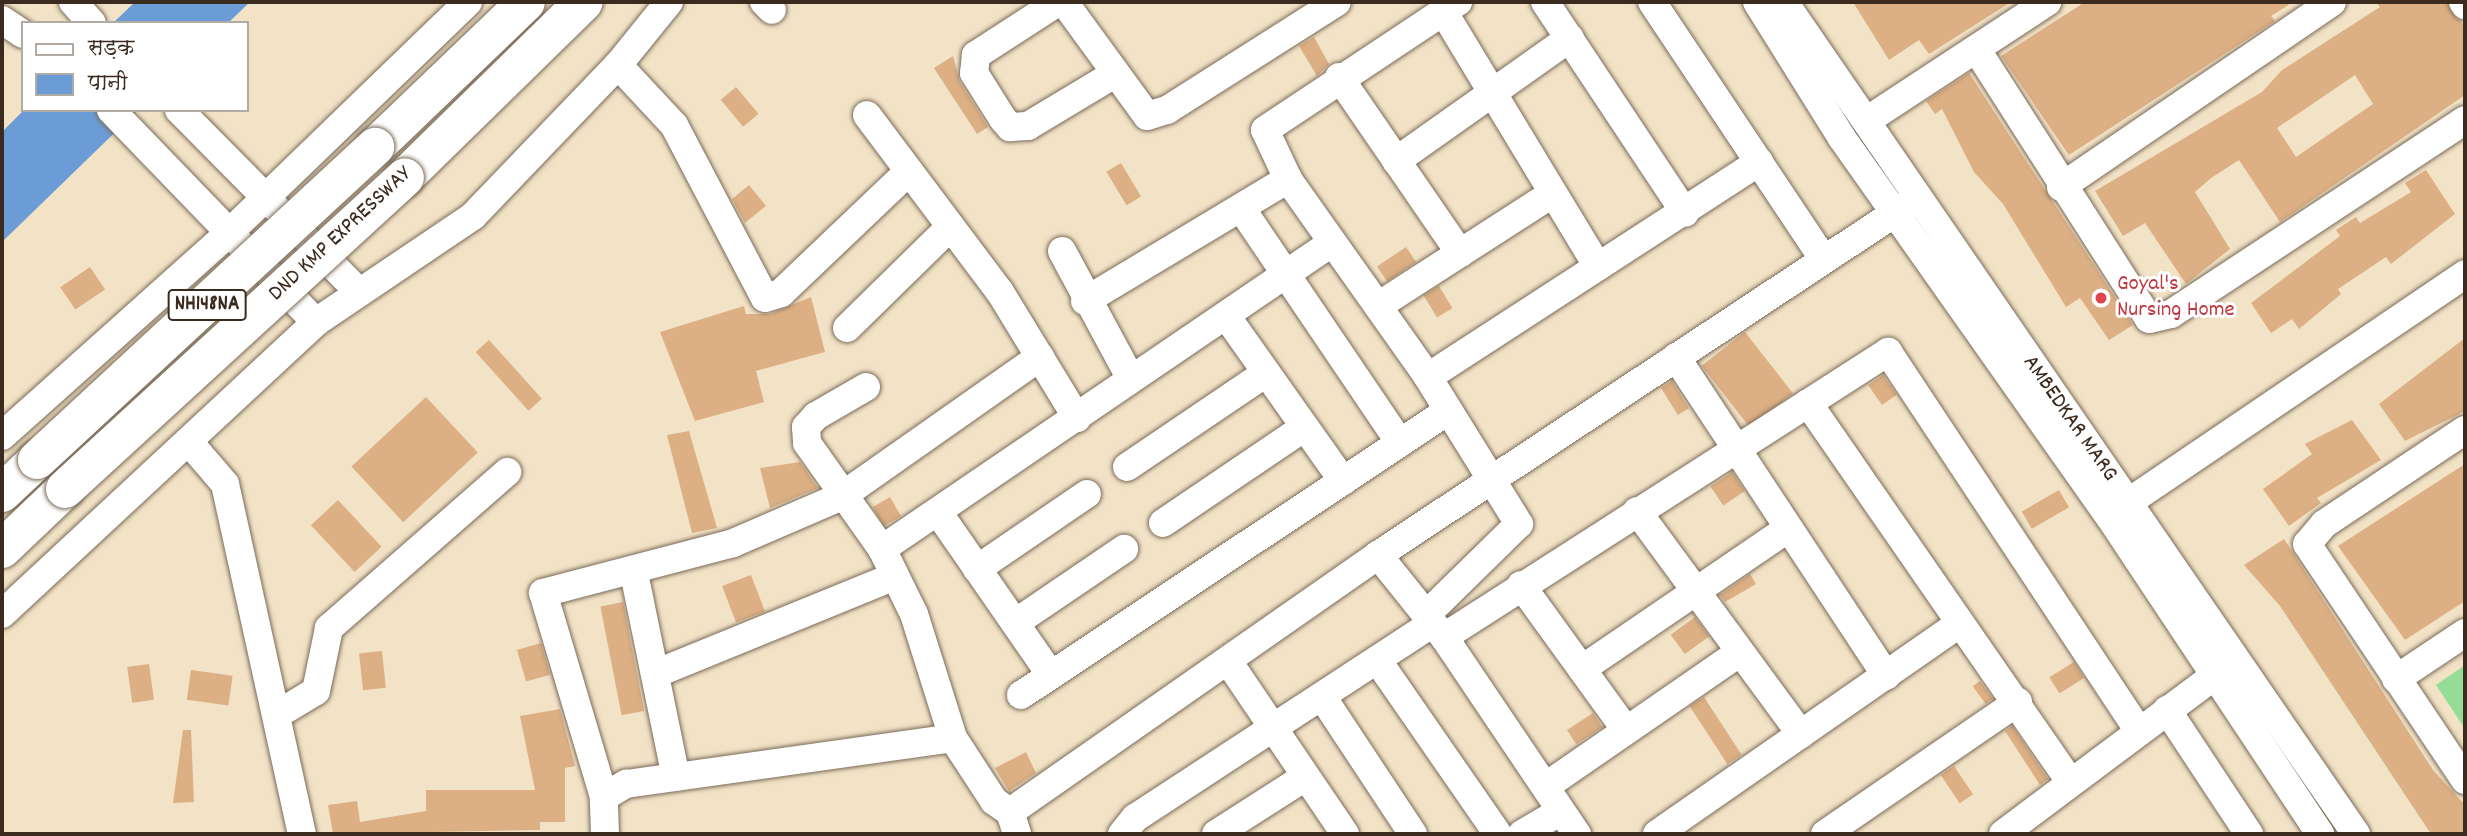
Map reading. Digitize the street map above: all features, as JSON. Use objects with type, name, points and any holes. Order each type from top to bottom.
[{"type":"highway","name":"DND KMP EXPRESSWAY","points":[[2,493],[375,147],[526,2]]},
{"type":"highway","name":"DND KMP EXPRESSWAY","points":[[2,549],[405,177],[584,2]]},
{"type":"street","points":[[73,2],[90,21]]},
{"type":"street","points":[[2,436],[232,230],[468,2]]},
{"type":"street","points":[[2,614],[316,322],[357,290],[473,216],[618,65],[669,2]]},
{"type":"street","points":[[1113,75],[1028,126],[1010,127],[974,73],[976,55],[1061,2],[1113,75],[1136,108],[1156,115],[1337,2]]},
{"type":"street","points":[[1545,2],[1685,214]]},
{"type":"street","points":[[1653,2],[1822,257]]},
{"type":"street","name":"AMBEDKAR MARG","points":[[1757,2],[1905,205],[2118,509],[2356,834]]},
{"type":"street","name":"AMBEDKAR MARG","points":[[1784,2],[1866,121],[1905,205]]},
{"type":"street","points":[[1866,121],[2047,2]]},
{"type":"street","points":[[2061,187],[2332,2]]},
{"type":"street","points":[[1434,625],[1519,524],[1428,377],[1330,244],[1288,179],[1265,130],[1339,76],[1450,6],[1493,93],[1598,267]]},
{"type":"street","points":[[2,20],[21,33]]},
{"type":"street","points":[[1396,161],[1570,38]]},
{"type":"street","points":[[1977,50],[2140,311],[2158,320],[2465,120]]},
{"type":"street","points":[[618,65],[674,125],[765,298],[781,293],[907,173]]},
{"type":"street","points":[[1339,76],[1460,253]]},
{"type":"street","points":[[113,112],[232,230],[316,322]]},
{"type":"street","points":[[181,112],[357,290]]},
{"type":"street","points":[[867,115],[948,229],[1000,292],[1077,418]]},
{"type":"street","points":[[1428,377],[1685,214],[1759,162]]},
{"type":"street","points":[[1085,301],[1243,211],[1288,179]]},
{"type":"street","points":[[1378,306],[1552,194]]},
{"type":"street","points":[[866,387],[806,427],[807,443],[882,549],[914,614],[953,738],[994,801],[1014,823],[1378,555],[1492,484],[1822,257],[1905,205]]},
{"type":"street","points":[[1243,211],[1401,443]]},
{"type":"street","points":[[847,328],[948,229]]},
{"type":"street","points":[[882,549],[1131,379],[1227,317],[1330,244]]},
{"type":"street","points":[[1062,251],[1085,301],[1131,379]]},
{"type":"street","points":[[2118,509],[2465,274]]},
{"type":"street","points":[[1227,317],[1343,481]]},
{"type":"street","points":[[1122,834],[1135,818],[1434,625],[1521,585],[1882,354],[1896,357],[2139,731]]},
{"type":"street","points":[[1676,357],[1886,676]]},
{"type":"street","points":[[605,834],[604,797],[543,593],[634,573],[733,543],[842,496],[1040,358]]},
{"type":"street","points":[[1128,467],[1266,373]]},
{"type":"street","points":[[1808,403],[1958,625],[2018,702],[2068,780]]},
{"type":"street","points":[[1021,695],[1448,411]]},
{"type":"street","points":[[1163,523],[1305,427]]},
{"type":"street","points":[[2465,430],[2324,524],[2307,544],[2465,780]]},
{"type":"street","points":[[188,442],[225,484],[278,714],[302,834]]},
{"type":"street","points":[[278,714],[316,691],[329,628],[507,472]]},
{"type":"street","points":[[977,569],[1087,494]]},
{"type":"street","name":"AMBEDKAR MARG","points":[[2118,509],[2213,677],[2320,834]]},
{"type":"street","points":[[1637,511],[1694,593],[1801,734]]},
{"type":"street","points":[[938,512],[1051,675]]},
{"type":"street","points":[[1582,669],[1787,529]]},
{"type":"street","points":[[1015,623],[1125,549]]},
{"type":"street","points":[[1378,555],[1434,625],[1577,834]]},
{"type":"street","points":[[634,573],[676,777]]},
{"type":"street","points":[[655,674],[895,576]]},
{"type":"street","points":[[1521,585],[1626,730]]},
{"type":"street","points":[[1659,834],[1958,625]]},
{"type":"street","points":[[2396,679],[2465,633]]},
{"type":"street","points":[[1546,786],[1739,653]]},
{"type":"street","points":[[1378,661],[1499,834]]},
{"type":"street","points":[[1230,664],[1345,834]]},
{"type":"street","points":[[2003,834],[2068,780],[2213,677]]},
{"type":"street","points":[[1324,698],[1413,834]]},
{"type":"street","points":[[1825,834],[2018,702]]},
{"type":"street","points":[[2167,710],[2249,834]]},
{"type":"street","points":[[604,797],[626,784],[953,738]]},
{"type":"street","points":[[1216,834],[1306,777]]},
{"type":"street","points":[[1522,834],[1561,811]]},
{"type":"green space","points":[[2465,665],[2465,729],[2436,685]]},
{"type":"water","points":[[135,2],[250,2],[230,21],[115,21]]},
{"type":"water","points":[[22,112],[136,112],[2,242],[2,132]]},
{"type":"building","points":[[1853,2],[2011,2],[1929,54],[1919,40],[1889,60]]},
{"type":"building","points":[[2085,2],[2293,2],[2271,16],[2275,21],[2069,155],[2001,56]]},
{"type":"building","points":[[2376,2],[2447,2],[2465,27],[2465,95],[2280,222],[2239,160],[2211,178],[2195,192],[2230,249],[2186,284],[2145,223],[2123,236],[2095,191],[2262,92],[2282,70],[2380,7]],"holes":[[[2355,75],[2373,104],[2296,157],[2277,128]]]},
{"type":"building","points":[[1314,37],[1329,64],[1317,76],[1299,46]]},
{"type":"building","points":[[953,56],[960,82],[988,127],[977,134],[934,68]]},
{"type":"building","points":[[1969,73],[2133,325],[2109,340],[2080,298],[2066,307],[2003,204],[1974,172],[1942,109],[1935,114],[1926,101]]},
{"type":"building","points":[[736,87],[758,114],[743,127],[721,100]]},
{"type":"building","points":[[1121,163],[1141,196],[1127,205],[1106,172]]},
{"type":"building","points":[[2426,170],[2455,214],[2391,264],[2386,257],[2338,289],[2341,294],[2299,329],[2292,319],[2271,333],[2251,303],[2340,236],[2336,230],[2356,217],[2360,223],[2411,192],[2405,183]]},
{"type":"building","points":[[749,185],[766,206],[745,223],[732,199]]},
{"type":"building","points":[[1406,247],[1416,262],[1387,281],[1377,267]]},
{"type":"building","points":[[90,267],[105,289],[75,310],[60,287]]},
{"type":"building","points":[[1439,286],[1452,308],[1437,318],[1424,295]]},
{"type":"building","points":[[811,297],[825,352],[756,371],[764,402],[695,421],[660,332],[744,306],[746,314],[770,314]]},
{"type":"building","points":[[1745,332],[1793,393],[1750,427],[1702,366]]},
{"type":"building","points":[[2465,338],[2465,411],[2405,441],[2379,404]]},
{"type":"building","points":[[489,340],[542,399],[528,411],[476,352]]},
{"type":"building","points":[[1883,375],[1897,395],[1882,405],[1868,385]]},
{"type":"building","points":[[1672,381],[1689,408],[1678,415],[1661,388]]},
{"type":"building","points":[[426,397],[478,453],[403,522],[351,467]]},
{"type":"building","points":[[2352,420],[2381,460],[2317,498],[2321,503],[2289,526],[2263,489],[2312,454],[2305,444]]},
{"type":"building","points":[[689,431],[717,528],[692,533],[667,435]]},
{"type":"building","points":[[800,462],[818,488],[770,508],[760,468]]},
{"type":"building","points":[[2465,464],[2465,601],[2405,640],[2338,546]]},
{"type":"building","points":[[1732,472],[1745,491],[1723,506],[1710,487]]},
{"type":"building","points":[[2059,490],[2069,507],[2032,529],[2022,512]]},
{"type":"building","points":[[890,497],[901,516],[884,526],[873,507]]},
{"type":"building","points":[[338,500],[382,547],[355,572],[311,525]]},
{"type":"building","points":[[2284,539],[2433,770],[2465,805],[2465,834],[2431,834],[2280,606],[2244,565]]},
{"type":"building","points":[[1750,574],[1756,584],[1725,602],[1720,595]]},
{"type":"building","points":[[751,575],[765,611],[736,623],[722,586]]},
{"type":"building","points":[[623,602],[644,711],[622,715],[600,606]]},
{"type":"building","points":[[1695,617],[1709,636],[1685,654],[1671,635]]},
{"type":"building","points":[[541,643],[550,675],[526,682],[517,650]]},
{"type":"building","points":[[382,651],[386,688],[363,690],[359,653]]},
{"type":"building","points":[[2074,662],[2084,678],[2059,693],[2049,677]]},
{"type":"building","points":[[149,664],[154,700],[132,703],[127,667]]},
{"type":"building","points":[[191,670],[233,676],[228,706],[187,700]]},
{"type":"building","points":[[1980,681],[1993,699],[1986,704],[1973,686]]},
{"type":"building","points":[[1704,697],[1742,755],[1727,764],[1690,706]]},
{"type":"building","points":[[560,709],[575,766],[565,768],[565,822],[540,822],[540,830],[333,834],[328,805],[357,801],[360,822],[426,811],[426,790],[535,790],[520,716]]},
{"type":"building","points":[[1593,713],[1602,727],[1576,744],[1567,730]]},
{"type":"building","points":[[2012,726],[2048,779],[2040,785],[2005,731]]},
{"type":"building","points":[[183,730],[191,730],[194,802],[173,803]]},
{"type":"building","points":[[1026,752],[1036,773],[1009,791],[995,768]]},
{"type":"building","points":[[1954,766],[1973,794],[1960,803],[1941,775]]},
{"type":"place","name":"Goyal's Nursing Home","points":[[2101,298]]}]
